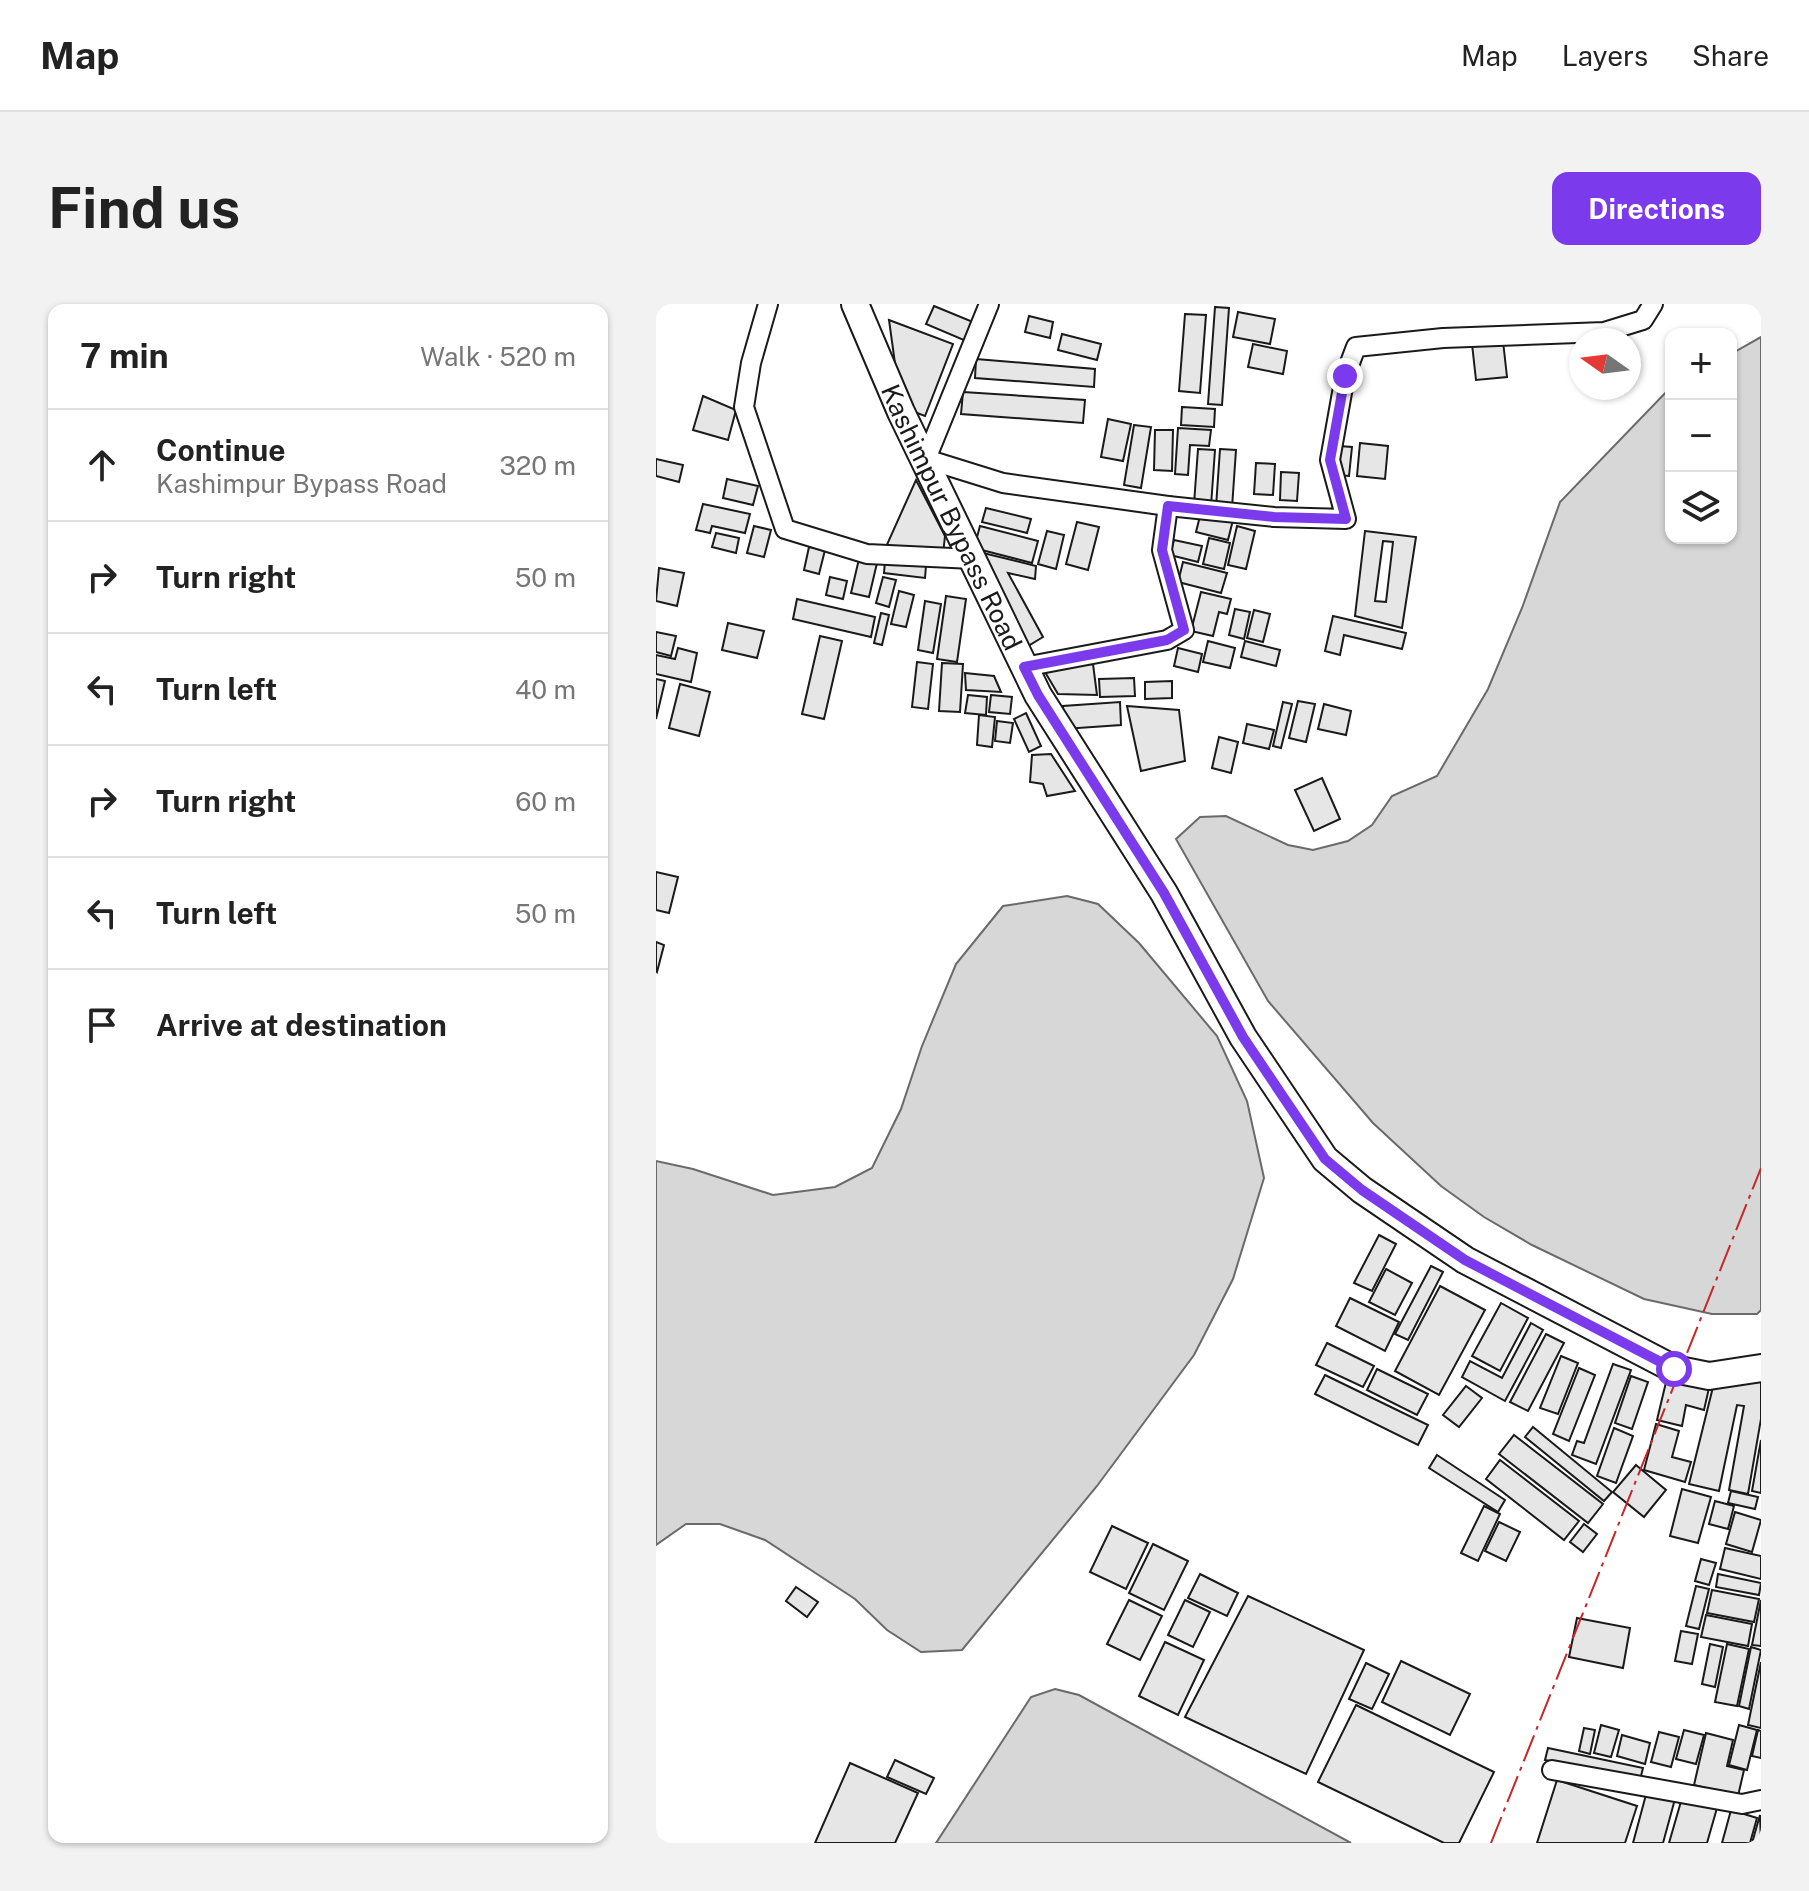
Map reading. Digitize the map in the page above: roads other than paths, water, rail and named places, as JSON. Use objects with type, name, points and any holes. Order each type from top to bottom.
[{"type":"main road","name":"Kashimpur Bypass Road","points":[[855,304],[1038,695],[1164,893],[1243,1037],[1325,1159],[1362,1190],[1465,1260],[1674,1369],[1709,1376],[1761,1368]]},
{"type":"street","points":[[768,304],[751,363],[744,407],[785,529],[867,554],[973,559]]},
{"type":"street","points":[[989,304],[926,459],[1003,483],[1168,506],[1274,517],[1346,519],[1330,460],[1345,376],[1356,347],[1443,338],[1604,332],[1643,320],[1653,304]]},
{"type":"street","points":[[1024,667],[1167,640],[1184,630],[1162,550],[1168,506]]},
{"type":"street","points":[[1552,1770],[1742,1804],[1761,1800]]}]
